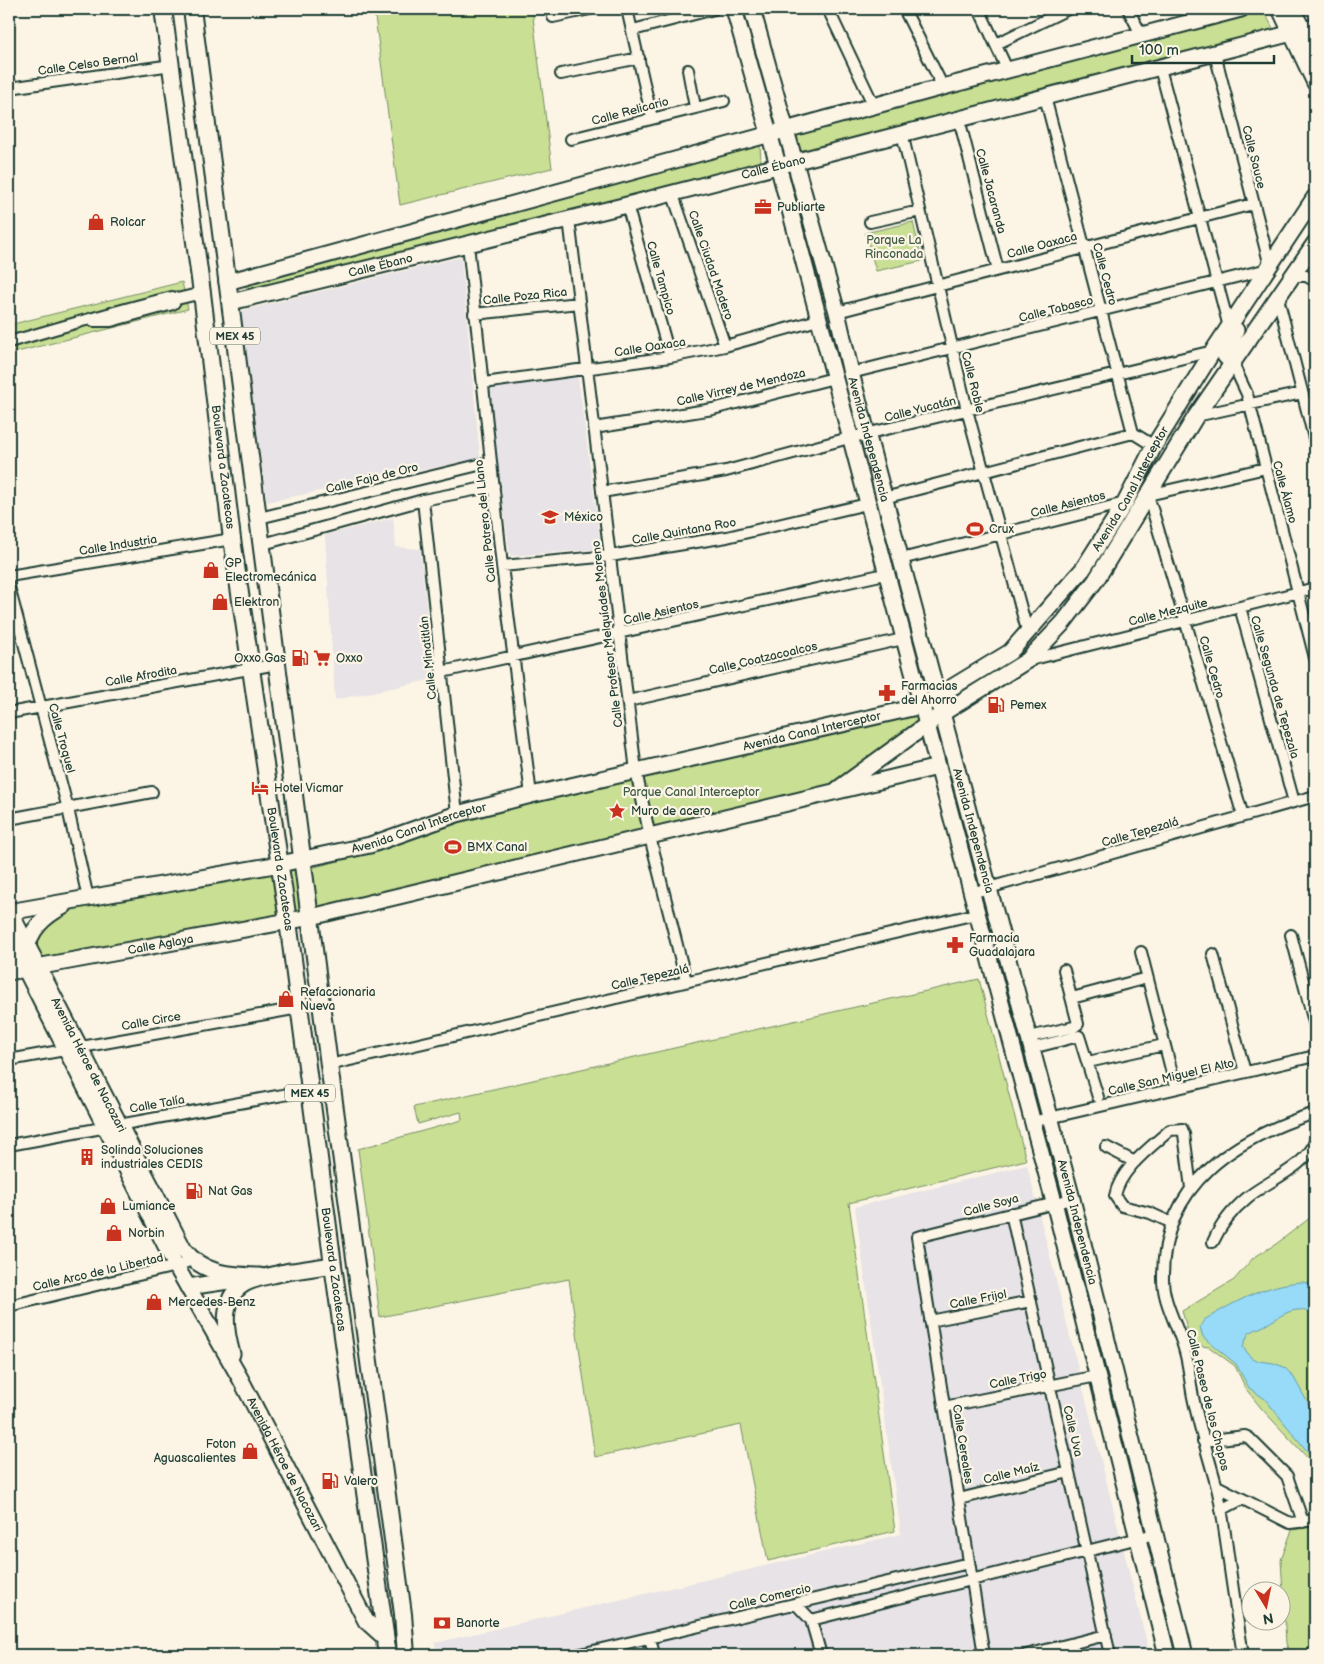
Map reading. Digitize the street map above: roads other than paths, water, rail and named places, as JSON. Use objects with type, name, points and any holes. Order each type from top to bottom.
[{"type":"main road","name":"Boulevard a Zacatecas","points":[[163,9],[202,293],[232,539],[288,921],[387,1655]]},
{"type":"main road","name":"Boulevard a Zacatecas","points":[[192,9],[358,1287],[404,1614],[413,1655]]},
{"type":"main road","name":"Avenida Independencia","points":[[734,9],[778,165],[885,574],[1054,1202],[1167,1655]]},
{"type":"main road","name":"Avenida Independencia","points":[[752,9],[837,312],[884,498],[902,559],[1051,1118],[1185,1655]]},
{"type":"main road","name":"Calle Ébano","points":[[227,282],[943,87],[1142,36],[1206,13],[1241,9]]},
{"type":"main road","points":[[1280,9],[1303,30],[1315,83]]},
{"type":"main road","points":[[1292,9],[1315,52]]},
{"type":"main road","name":"Calle Ébano","points":[[231,302],[627,205],[1303,30]]},
{"type":"main road","name":"Avenida Canal Interceptor","points":[[303,860],[370,845],[458,814],[531,795],[921,706],[1010,652],[1028,634],[1083,569],[1125,503],[1154,446],[1213,350],[1315,197]]},
{"type":"main road","name":"Avenida Canal Interceptor","points":[[311,917],[830,794],[942,713],[1028,660],[1063,623],[1096,580],[1196,416],[1314,248]]},
{"type":"main road","points":[[1233,364],[1225,356],[1244,315],[1251,294]]},
{"type":"main road","points":[[1196,416],[1214,374],[1212,368],[1204,366]]},
{"type":"main road","points":[[830,794],[938,767]]},
{"type":"main road","points":[[9,911],[303,860]]},
{"type":"main road","points":[[27,947],[34,930],[52,912],[84,898]]},
{"type":"main road","name":"Avenida Héroe de Nacozari","points":[[9,911],[27,947],[31,968]]},
{"type":"main road","name":"Calle Aglaya","points":[[9,972],[311,917]]},
{"type":"main road","name":"Avenida Héroe de Nacozari","points":[[9,937],[31,968],[112,1125],[180,1243],[192,1260]]},
{"type":"main road","name":"Avenida Héroe de Nacozari","points":[[112,1125],[176,1266],[240,1378],[366,1621],[385,1638]]},
{"type":"main road","points":[[192,1260],[200,1266],[225,1274],[260,1276]]},
{"type":"main road","points":[[188,1287],[333,1265],[348,1273],[358,1287]]},
{"type":"main road","points":[[240,1378],[227,1334],[227,1316],[230,1300],[244,1284],[290,1271]]},
{"type":"main road","name":"Boulevard a Zacatecas","points":[[404,1614],[406,1655]]},
{"type":"street","points":[[553,17],[590,9]]},
{"type":"street","points":[[627,9],[652,118]]},
{"type":"street","points":[[633,30],[714,9]]},
{"type":"street","points":[[828,9],[874,106]]},
{"type":"street","points":[[904,9],[943,87]]},
{"type":"street","points":[[979,9],[1008,71]]},
{"type":"street","points":[[996,44],[1068,9]]},
{"type":"street","points":[[1128,9],[1142,36]]},
{"type":"street","name":"Calle Sauce","points":[[1215,54],[1269,268]]},
{"type":"street","points":[[561,74],[639,58]]},
{"type":"street","name":"Calle Celso Bernal","points":[[9,88],[172,65]]},
{"type":"street","points":[[1160,68],[1198,218],[1229,328]]},
{"type":"street","points":[[688,70],[695,107]]},
{"type":"street","name":"Calle Cedro","points":[[1045,97],[1133,433]]},
{"type":"street","name":"Calle Relicario","points":[[571,139],[724,101]]},
{"type":"street","name":"Calle Jacaranda","points":[[959,119],[998,270]]},
{"type":"street","name":"Calle Roble","points":[[902,133],[967,410],[1028,634]]},
{"type":"street","name":"Calle Ciudad Madero","points":[[672,192],[725,346]]},
{"type":"street","name":"Calle Oaxaca","points":[[837,312],[1253,204]]},
{"type":"street","name":"Calle Tampico","points":[[627,205],[670,357]]},
{"type":"street","points":[[870,222],[920,211]]},
{"type":"street","name":"Calle Profesor Melquíades Moreno","points":[[569,219],[636,771],[650,837],[686,981]]},
{"type":"street","name":"Calle Potrero del Llano","points":[[468,244],[502,566],[531,795]]},
{"type":"street","name":"Calle Tabasco","points":[[851,373],[1269,268]]},
{"type":"street","points":[[1293,276],[1306,276],[1315,281]]},
{"type":"street","points":[[9,342],[84,322],[111,321],[173,304],[177,299],[202,293]]},
{"type":"street","points":[[1278,298],[1315,442]]},
{"type":"street","name":"Calle Poza Rica","points":[[474,314],[579,303]]},
{"type":"street","name":"Calle Oaxaca","points":[[484,383],[670,357],[725,346],[818,320]]},
{"type":"street","name":"Calle Yucatán","points":[[602,492],[726,471],[849,438],[1213,350]]},
{"type":"street","name":"Calle Álamo","points":[[1233,364],[1244,385],[1250,404],[1315,658]]},
{"type":"street","name":"Calle Virrey de Mendoza","points":[[594,428],[713,409],[834,378]]},
{"type":"street","points":[[1196,416],[1302,393]]},
{"type":"street","points":[[884,498],[1133,433],[1154,446]]},
{"type":"street","name":"Calle Faja de Oro","points":[[259,518],[491,462]]},
{"type":"street","points":[[1148,495],[1266,468]]},
{"type":"street","points":[[263,544],[423,500],[494,486]]},
{"type":"street","name":"Calle Cedro","points":[[1148,495],[1243,816]]},
{"type":"street","name":"Calle Minatitlán","points":[[423,500],[458,814]]},
{"type":"street","name":"Calle Asientos","points":[[902,559],[1125,503]]},
{"type":"street","name":"Calle Quintana Roo","points":[[502,566],[610,556],[727,537],[867,504]]},
{"type":"street","name":"Calle Industria","points":[[9,576],[232,539]]},
{"type":"street","name":"Calle Asientos","points":[[442,672],[885,574]]},
{"type":"street","name":"Calle Troquel","points":[[9,587],[68,808],[84,898]]},
{"type":"street","name":"Calle Mezquite","points":[[1028,660],[1315,588]]},
{"type":"street","name":"Calle Segunda de Tepezala","points":[[1240,607],[1294,802]]},
{"type":"street","name":"Calle Coatzacoalcos","points":[[628,700],[903,639]]},
{"type":"street","name":"Calle Afrodita","points":[[9,713],[277,664]]},
{"type":"street","points":[[9,819],[152,792]]},
{"type":"street","name":"Calle Tepezalá","points":[[971,893],[1315,796]]},
{"type":"street","name":"Calle Tepezalá","points":[[329,1065],[976,914]]},
{"type":"street","points":[[1291,935],[1315,1026]]},
{"type":"street","points":[[1141,952],[1174,1081]]},
{"type":"street","points":[[1213,954],[1245,1072]]},
{"type":"street","points":[[1030,1042],[1074,1027],[1078,1019],[1064,970]]},
{"type":"street","points":[[1072,998],[1147,978]]},
{"type":"street","name":"Calle Circe","points":[[9,1060],[299,1008]]},
{"type":"street","points":[[1030,1042],[1080,1036],[1098,1097]]},
{"type":"street","points":[[1088,1062],[1164,1045]]},
{"type":"street","name":"Calle San Miguel El Alto","points":[[1032,1122],[1315,1056]]},
{"type":"street","name":"Calle Talía","points":[[9,1145],[310,1090]]},
{"type":"street","name":"Calle Paseo de los Chopos","points":[[1315,1114],[1282,1124],[1256,1135],[1211,1167],[1191,1188],[1172,1223],[1162,1277],[1167,1301],[1185,1351],[1203,1441],[1217,1486],[1290,1523],[1315,1520]]},
{"type":"street","points":[[1172,1223],[1150,1213],[1122,1206],[1115,1196],[1116,1188],[1135,1162],[1170,1130],[1182,1129],[1191,1188]]},
{"type":"street","points":[[1213,1242],[1223,1221],[1248,1197],[1307,1156],[1315,1141]]},
{"type":"street","points":[[1106,1147],[1135,1162]]},
{"type":"street","name":"Calle Soya","points":[[917,1238],[1072,1199]]},
{"type":"street","name":"Calle Uva","points":[[1011,1213],[1110,1655]]},
{"type":"street","name":"Calle Cereales","points":[[917,1238],[984,1655]]},
{"type":"street","name":"Calle Arco de la Libertad","points":[[9,1306],[176,1266],[192,1260]]},
{"type":"street","name":"Calle Frijol","points":[[930,1320],[1031,1301]]},
{"type":"street","name":"Calle Trigo","points":[[944,1407],[1097,1376]]},
{"type":"street","points":[[1203,1441],[1245,1436],[1249,1438],[1287,1476],[1303,1522]]},
{"type":"street","name":"Calle Maíz","points":[[959,1499],[1069,1472]]},
{"type":"street","points":[[1217,1486],[1244,1655]]},
{"type":"street","points":[[1221,1510],[1242,1499]]},
{"type":"street","points":[[811,1620],[1155,1534]]},
{"type":"street","name":"Calle Comercio","points":[[576,1655],[969,1563]]},
{"type":"street","points":[[796,1604],[811,1620],[821,1655]]},
{"type":"street","points":[[1026,1655],[1106,1636]]},
{"type":"street","points":[[650,1638],[654,1655]]},
{"type":"water","points":[[1302,1282],[1315,1284],[1315,1319],[1309,1313],[1302,1310],[1288,1312],[1248,1334],[1243,1347],[1253,1360],[1284,1367],[1293,1376],[1315,1416],[1315,1461],[1265,1399],[1249,1388],[1236,1364],[1203,1337],[1200,1327],[1204,1320],[1251,1295],[1276,1286]]},
{"type":"place","name":"Publiarte","points":[[763,207]]},
{"type":"place","name":"Rolcar","points":[[96,222]]},
{"type":"place","name":"México","points":[[550,517]]},
{"type":"place","name":"Crux","points":[[975,529]]},
{"type":"place","name":"GP Electromecánica","points":[[211,570]]},
{"type":"place","name":"Elektron","points":[[220,602]]},
{"type":"place","name":"Oxxo Gas","points":[[300,658]]},
{"type":"place","name":"Oxxo","points":[[322,658]]},
{"type":"place","name":"Farmacias del Ahorro","points":[[887,693]]},
{"type":"place","name":"Pemex","points":[[996,705]]},
{"type":"place","name":"Hotel Vicmar","points":[[260,788]]},
{"type":"place","name":"Muro de acero","points":[[617,811]]},
{"type":"place","name":"BMX Canal","points":[[453,847]]},
{"type":"place","name":"Farmacia Guadalajara","points":[[955,945]]},
{"type":"place","name":"Refaccionaria Nueva","points":[[286,999]]},
{"type":"place","name":"Solinda Soluciones industriales CEDIS","points":[[87,1157]]},
{"type":"place","name":"Nat Gas","points":[[194,1191]]},
{"type":"place","name":"Lumiance","points":[[108,1206]]},
{"type":"place","name":"Norbin","points":[[114,1233]]},
{"type":"place","name":"Mercedes-Benz","points":[[154,1302]]},
{"type":"place","name":"Foton Aguascalientes","points":[[250,1451]]},
{"type":"place","name":"Valero","points":[[330,1481]]},
{"type":"place","name":"Banorte","points":[[442,1623]]},
{"type":"park label","name":"Parque La Rinconada","points":[[894,247]]},
{"type":"park label","name":"Parque Canal Interceptor","points":[[691,792]]}]
